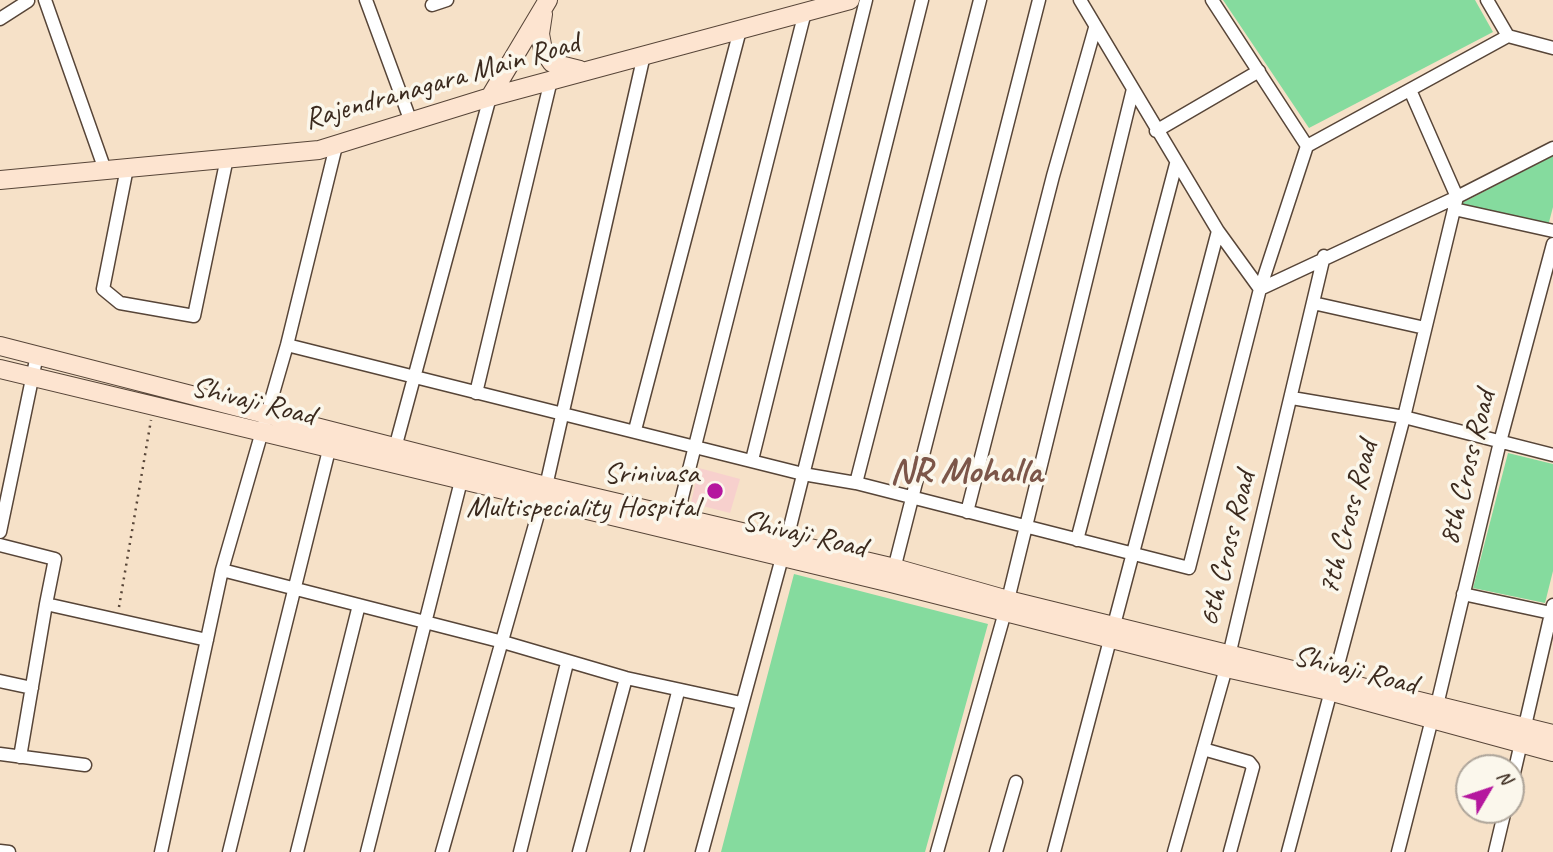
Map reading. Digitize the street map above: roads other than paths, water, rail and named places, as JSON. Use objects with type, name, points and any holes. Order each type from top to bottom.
[{"type":"street","points":[[0,19],[28,0],[38,0]]},
{"type":"street","points":[[45,0],[105,170]]},
{"type":"street","points":[[366,0],[411,122]]},
{"type":"street","points":[[432,5],[447,0]]},
{"type":"street","name":"Rajendranagara Main Road","points":[[0,180],[336,146],[490,97],[850,0]]},
{"type":"street","points":[[752,460],[866,0]]},
{"type":"street","points":[[702,852],[784,551],[922,0]]},
{"type":"street","points":[[856,482],[980,0]]},
{"type":"street","points":[[893,575],[1039,0]]},
{"type":"street","points":[[1080,0],[1176,164],[1218,231],[1260,289]]},
{"type":"street","points":[[1212,0],[1307,146]]},
{"type":"street","points":[[1487,0],[1508,37]]},
{"type":"street","points":[[546,4],[540,34],[544,50],[552,63],[587,71]]},
{"type":"street","points":[[396,448],[413,376],[490,97],[546,4]]},
{"type":"street","points":[[677,517],[805,12]]},
{"type":"street","points":[[967,512],[1049,189],[1095,28]]},
{"type":"street","points":[[635,430],[740,30]]},
{"type":"street","points":[[287,345],[803,474],[856,482],[1189,569],[1260,289],[1307,146],[1508,37],[1553,48]]},
{"type":"street","points":[[442,852],[544,494],[644,55]]},
{"type":"street","points":[[1156,131],[1259,71]]},
{"type":"street","points":[[476,393],[551,80]]},
{"type":"street","points":[[937,852],[1007,606],[1133,89]]},
{"type":"street","points":[[1410,90],[1455,203]]},
{"type":"street","points":[[161,852],[222,570],[287,345],[336,146]]},
{"type":"street","points":[[1260,289],[1324,256],[1455,203],[1553,148]]},
{"type":"street","points":[[127,168],[103,289],[120,303],[194,316],[227,158]]},
{"type":"street","points":[[1077,540],[1176,164]]},
{"type":"street","points":[[1455,203],[1553,231]]},
{"type":"street","name":"7th Cross Road","points":[[1288,852],[1404,417],[1455,203]]},
{"type":"street","points":[[1055,852],[1218,231]]},
{"type":"street","name":"8th Cross Road","points":[[1398,852],[1435,712],[1500,442],[1553,244]]},
{"type":"street","name":"6th Cross Road","points":[[1174,852],[1227,661],[1324,256]]},
{"type":"street","points":[[1313,303],[1425,328]]},
{"type":"street","points":[[0,346],[396,448],[544,494],[677,517],[784,551]]},
{"type":"street","points":[[0,532],[37,355]]},
{"type":"street","name":"Shivaji Road","points":[[0,369],[461,481],[544,494],[893,575],[1007,606],[1435,712],[1524,736],[1553,752]]},
{"type":"street","points":[[1292,398],[1404,417],[1553,454]]},
{"type":"street","points":[[229,852],[329,450]]},
{"type":"street","points":[[367,852],[461,481]]},
{"type":"street","points":[[0,545],[55,559],[20,757]]},
{"type":"street","points":[[222,570],[503,642],[567,663],[678,692],[741,703]]},
{"type":"street","points":[[1463,594],[1552,609],[1519,754]]},
{"type":"street","points":[[46,604],[117,617],[207,640]]},
{"type":"street","points":[[297,852],[359,605]]},
{"type":"street","points":[[520,852],[567,663]]},
{"type":"street","points":[[579,852],[626,678]]},
{"type":"street","points":[[0,681],[32,688]]},
{"type":"street","points":[[637,852],[678,692]]},
{"type":"street","points":[[1524,736],[1553,734]]},
{"type":"street","points":[[1203,749],[1249,762],[1253,766],[1230,852]]},
{"type":"street","points":[[0,754],[85,765]]},
{"type":"street","points":[[996,852],[1016,782]]},
{"type":"street","points":[[1495,852],[1502,824]]},
{"type":"street","points":[[0,851],[9,852]]},
{"type":"place","name":"Srinivasa Multispeciality Hospital","points":[[715,491]]},
{"type":"district","name":"NR Mohalla","points":[[966,472]]}]
